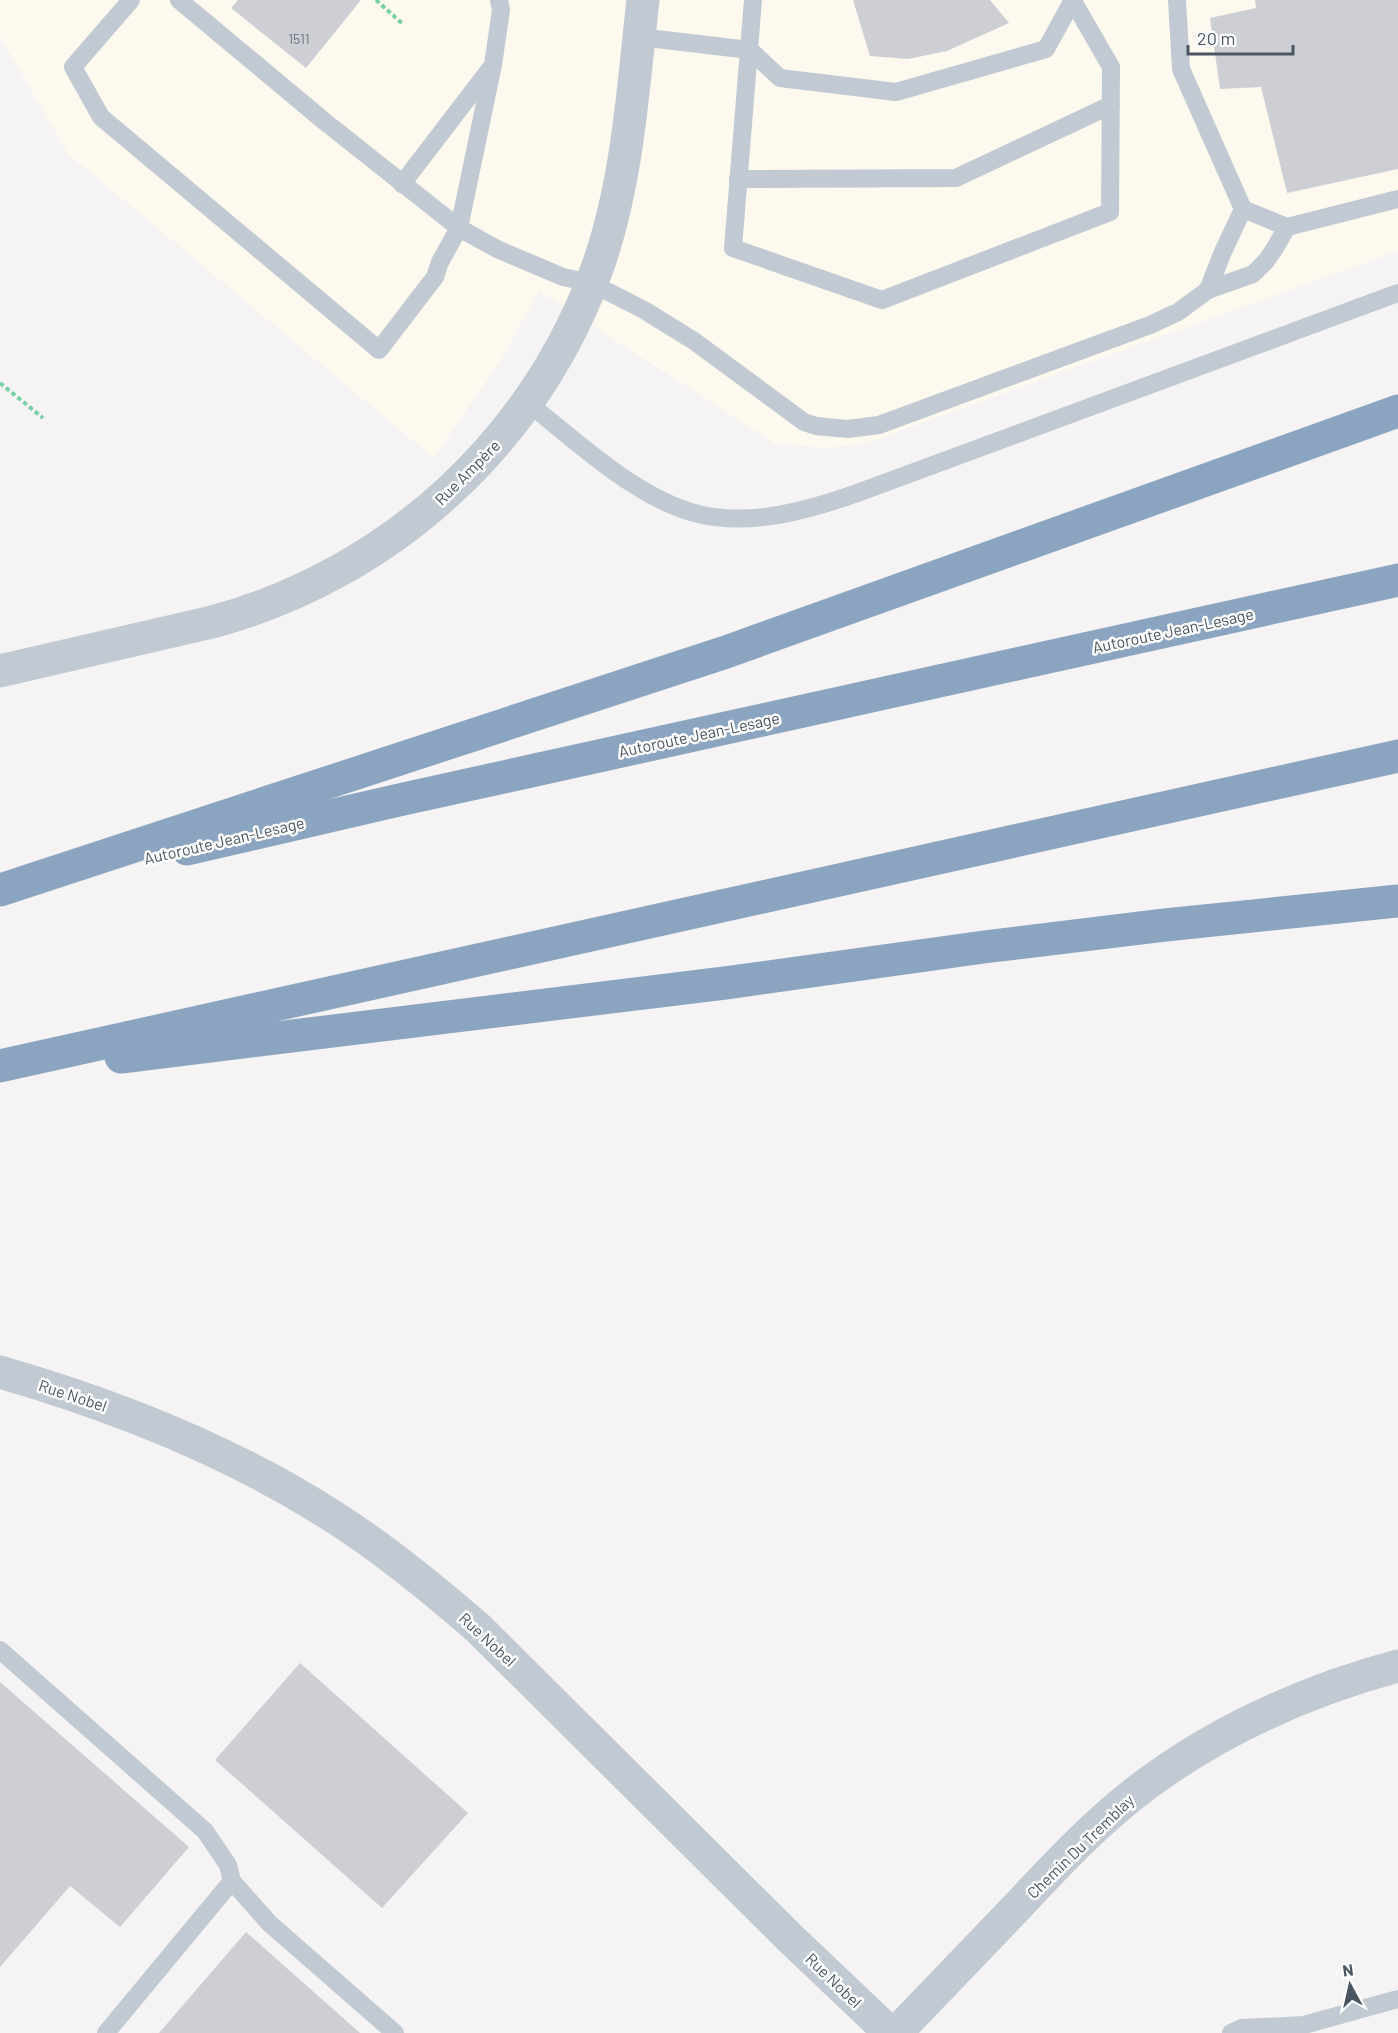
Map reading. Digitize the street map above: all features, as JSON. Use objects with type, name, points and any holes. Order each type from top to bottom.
[{"type":"highway","points":[[0,891],[717,655],[1398,411]]},
{"type":"highway","name":"Autoroute Jean-Lesage","points":[[0,891],[1398,580]]},
{"type":"highway","points":[[0,1066],[1398,756]]},
{"type":"highway","points":[[0,1072],[725,983],[984,947],[1165,925],[1398,901]]},
{"type":"street","name":"Rue Ampère","points":[[0,671],[241,614],[286,597],[337,573],[394,537],[451,492],[489,453],[527,402],[564,342],[591,283],[606,240],[622,173],[643,0]]},
{"type":"street","name":"Rue Nobel","points":[[0,1372],[84,1398],[179,1435],[276,1483],[336,1518],[423,1581],[478,1628],[790,1938],[890,2033]]},
{"type":"street","name":"Chemin Du Tremblay","points":[[896,2033],[1086,1837],[1148,1784],[1211,1743],[1304,1696],[1334,1684],[1398,1666]]},
{"type":"lane","points":[[131,0],[72,67],[101,117],[379,350],[435,277],[440,262],[459,228],[493,65],[501,10],[499,0]]},
{"type":"lane","points":[[178,0],[459,228],[497,249],[563,277],[591,283],[644,310],[685,336],[804,422],[831,428],[848,429],[879,425],[898,419],[1150,325],[1178,312],[1208,290],[1253,274],[1271,255],[1287,227]]},
{"type":"lane","points":[[753,0],[733,248],[882,300],[1110,212],[1111,66],[1073,0]]},
{"type":"lane","points":[[639,37],[750,50],[780,78],[896,92],[1046,49],[1073,0]]},
{"type":"lane","points":[[1177,0],[1181,69],[1243,209],[1287,227],[1398,199]]},
{"type":"lane","points":[[402,184],[493,65]]},
{"type":"lane","points":[[738,179],[956,178],[1111,105]]},
{"type":"lane","points":[[1208,290],[1243,209]]},
{"type":"lane","points":[[527,402],[608,467],[663,500],[698,513],[717,517],[735,518],[786,513],[812,508],[850,495],[1398,293]]},
{"type":"lane","points":[[0,1650],[204,1831],[228,1865],[232,1881],[270,1923],[395,2033]]},
{"type":"lane","points":[[106,2033],[232,1881]]},
{"type":"lane","points":[[1231,2033],[1242,2028],[1305,2029],[1398,1999]]},
{"type":"path","points":[[376,0],[405,25]]},
{"type":"path","points":[[0,383],[43,418]]},
{"type":"shaded area","points":[[0,0],[1398,0],[1398,251],[864,444],[826,448],[774,443],[539,291],[500,361],[434,458],[68,154],[0,36]]},
{"type":"building","points":[[238,0],[361,0],[306,68],[231,8]]},
{"type":"building","points":[[853,0],[990,0],[1009,23],[947,51],[908,59],[870,56]]},
{"type":"building","points":[[1255,0],[1398,0],[1398,169],[1287,193],[1261,87],[1220,89],[1210,18],[1256,8]]},
{"type":"building","points":[[300,1663],[468,1813],[382,1908],[215,1760]]},
{"type":"building","points":[[0,1682],[189,1847],[120,1927],[70,1886],[0,1967]]},
{"type":"building","points":[[246,1932],[360,2033],[159,2033]]}]
